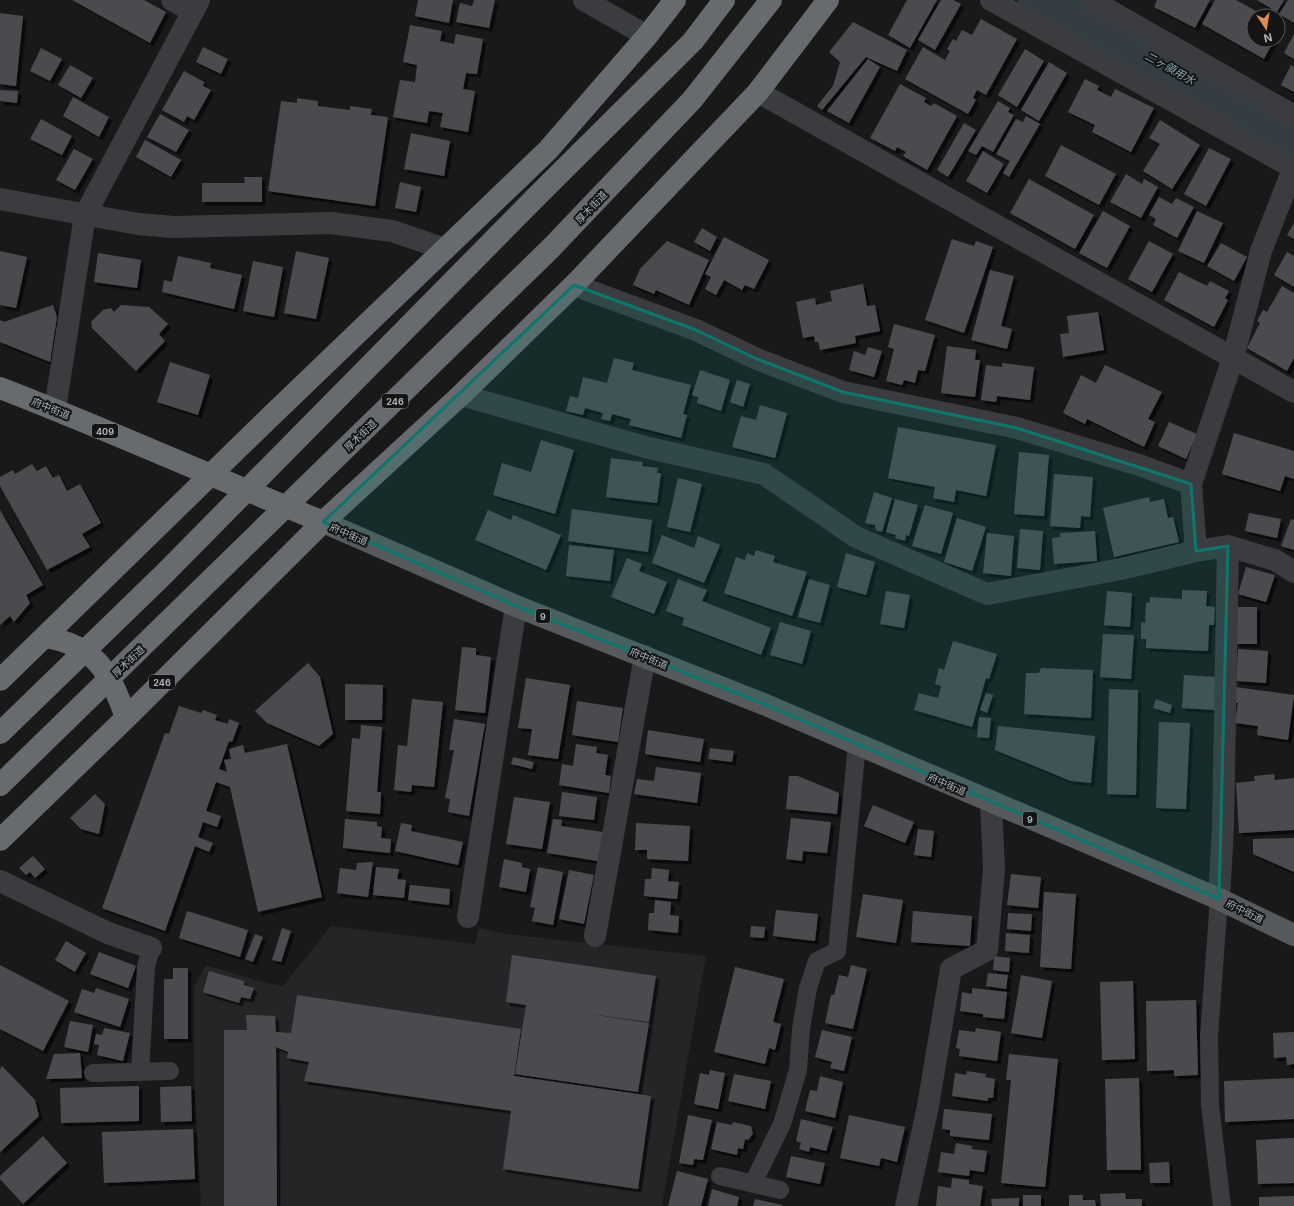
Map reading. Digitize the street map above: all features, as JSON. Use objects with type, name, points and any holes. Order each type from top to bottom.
[{"type":"highway","points":[[0,680],[209,476],[548,150],[647,36],[675,0]]},
{"type":"highway","points":[[0,733],[163,575],[540,193],[693,41],[724,0]]},
{"type":"highway","name":"厚木街道","points":[[0,785],[551,248],[692,100],[771,0]]},
{"type":"highway","name":"246","points":[[0,840],[126,718],[323,522],[461,395],[574,285],[758,92],[828,0]]},
{"type":"highway","name":"府中街道","points":[[0,388],[55,409],[209,476],[323,522]]},
{"type":"highway","points":[[45,637],[65,640],[91,655],[104,669],[118,695],[126,718]]},
{"type":"main road","name":"府中街道","points":[[323,522],[516,606],[645,656],[857,745],[1219,899],[1294,935]]},
{"type":"street","points":[[55,409],[85,215],[196,6],[172,0]]},
{"type":"street","points":[[584,0],[647,36]]},
{"type":"street","points":[[991,0],[1294,168],[1261,251],[1233,358],[1191,484],[1196,551]]},
{"type":"street","points":[[1091,0],[1294,116]]},
{"type":"street","points":[[758,92],[1294,392]]},
{"type":"street","points":[[0,199],[138,224],[174,227],[331,223],[392,231],[445,250]]},
{"type":"street","points":[[574,285],[696,330],[756,359],[843,392],[1017,428],[1139,465],[1191,484]]},
{"type":"street","points":[[461,395],[645,447],[764,474],[856,537],[988,594],[1121,569],[1196,551],[1228,546],[1275,560],[1294,572]]},
{"type":"street","points":[[1219,899],[1223,827],[1228,546]]},
{"type":"street","points":[[468,917],[516,606]]},
{"type":"street","points":[[595,936],[645,656]]},
{"type":"street","points":[[906,1206],[928,1106],[951,969],[987,950],[994,869],[991,803]]},
{"type":"street","points":[[0,881],[108,933],[151,948]]},
{"type":"lane","points":[[753,1183],[782,1124],[798,1070],[801,1029],[808,988],[816,961],[837,951],[857,745]]},
{"type":"lane","points":[[1219,899],[1209,1036],[1210,1105],[1222,1206]]},
{"type":"lane","points":[[140,1072],[146,967],[151,948]]},
{"type":"lane","points":[[93,1073],[170,1071]]},
{"type":"lane","points":[[720,1176],[780,1190]]},
{"type":"highlighted area","points":[[574,285],[696,330],[757,359],[843,392],[1017,428],[1191,484],[1196,551],[1228,546],[1219,899],[766,705],[516,606],[323,522]]},
{"type":"shaded area","points":[[331,926],[475,944],[479,928],[506,934],[706,956],[662,1206],[201,1206],[194,1076],[194,987],[206,965],[259,981],[283,986]]},
{"type":"building","points":[[72,0],[144,0],[166,12],[150,43]]},
{"type":"building","points":[[418,0],[453,0],[449,23],[415,16]]},
{"type":"building","points":[[474,0],[495,0],[489,28],[456,22],[460,3],[472,6]]},
{"type":"building","points":[[907,0],[937,0],[910,48],[888,35]]},
{"type":"building","points":[[941,0],[953,0],[961,4],[935,50],[918,40]]},
{"type":"building","points":[[1157,0],[1210,0],[1195,28],[1154,7]]},
{"type":"building","points":[[1215,0],[1236,0],[1250,8],[1246,8],[1246,48],[1270,48],[1264,59],[1202,24]]},
{"type":"building","points":[[1257,0],[1284,0],[1279,8],[1270,8]]},
{"type":"building","points":[[1288,0],[1294,0],[1294,23],[1286,18],[1286,8],[1283,8]]},
{"type":"building","points":[[0,13],[23,16],[16,86],[0,84]]},
{"type":"building","points":[[981,19],[1017,39],[986,95],[977,90],[973,98],[976,100],[968,114],[905,79],[923,47],[945,60],[950,51],[947,49],[953,39],[956,41],[962,30],[972,35]]},
{"type":"building","points":[[853,22],[907,50],[897,71],[866,57],[822,110],[817,106],[833,86],[840,62],[829,52]]},
{"type":"building","points":[[410,25],[442,31],[440,41],[454,44],[456,34],[483,39],[477,74],[466,73],[463,89],[475,91],[468,132],[440,127],[443,113],[429,111],[427,123],[393,117],[400,80],[415,82],[417,65],[403,62]]},
{"type":"building","points":[[1294,34],[1294,59],[1284,53]]},
{"type":"building","points":[[203,47],[228,59],[221,74],[196,62]]},
{"type":"building","points":[[41,48],[62,59],[50,81],[30,71]]},
{"type":"building","points":[[1025,49],[1044,61],[1017,107],[998,95]]},
{"type":"building","points":[[868,59],[880,67],[849,123],[827,111]]},
{"type":"building","points":[[1049,62],[1067,73],[1039,121],[1021,110]]},
{"type":"building","points":[[70,65],[93,78],[81,98],[58,85]]},
{"type":"building","points":[[1291,65],[1294,67],[1294,92],[1281,85]]},
{"type":"building","points":[[184,71],[204,82],[203,86],[211,90],[194,120],[187,116],[184,122],[162,110]]},
{"type":"building","points":[[1085,79],[1099,86],[1097,90],[1111,97],[1115,89],[1154,108],[1131,152],[1092,132],[1095,125],[1068,112]]},
{"type":"building","points":[[900,84],[926,98],[924,102],[931,106],[934,103],[957,116],[927,170],[903,156],[906,152],[897,147],[895,151],[870,138]]},
{"type":"building","points":[[0,90],[18,91],[17,103],[0,101]]},
{"type":"building","points":[[73,97],[109,117],[99,137],[63,116]]},
{"type":"building","points":[[297,98],[318,101],[318,106],[350,110],[350,106],[372,109],[371,115],[388,117],[375,206],[268,191],[281,101],[297,103]]},
{"type":"building","points":[[998,101],[1010,108],[1008,112],[1014,115],[993,152],[982,146],[976,155],[968,151]]},
{"type":"building","points":[[160,114],[189,130],[176,152],[147,137]]},
{"type":"building","points":[[1026,116],[1040,124],[1009,177],[1003,173],[1010,161],[996,154],[1016,119],[1023,122]]},
{"type":"building","points":[[41,119],[72,136],[62,155],[30,139]]},
{"type":"building","points":[[1160,120],[1200,145],[1172,189],[1143,171],[1160,144],[1149,138]]},
{"type":"building","points":[[964,123],[976,130],[948,177],[937,170]]},
{"type":"building","points":[[411,133],[450,141],[444,176],[404,169]]},
{"type":"building","points":[[145,140],[181,160],[171,177],[136,157]]},
{"type":"building","points":[[1061,145],[1116,174],[1099,205],[1045,176]]},
{"type":"building","points":[[1209,148],[1231,159],[1206,206],[1184,194]]},
{"type":"building","points":[[74,149],[93,159],[75,190],[56,180]]},
{"type":"building","points":[[983,151],[1004,164],[987,193],[966,181]]},
{"type":"building","points":[[1126,174],[1142,184],[1144,179],[1158,187],[1141,218],[1110,202]]},
{"type":"building","points":[[244,177],[262,177],[262,202],[202,202],[202,183],[245,183]]},
{"type":"building","points":[[1029,179],[1094,215],[1075,249],[1010,213]]},
{"type":"building","points":[[400,182],[421,187],[416,212],[395,208]]},
{"type":"building","points":[[1159,197],[1172,204],[1176,198],[1194,207],[1177,238],[1153,225],[1156,219],[1149,215]]},
{"type":"building","points":[[1103,211],[1130,226],[1107,268],[1079,253]]},
{"type":"building","points":[[1197,211],[1223,223],[1204,263],[1178,251]]},
{"type":"building","points":[[1294,223],[1294,239],[1287,235]]},
{"type":"building","points":[[702,228],[717,237],[710,251],[694,242]]},
{"type":"building","points":[[724,237],[769,260],[754,289],[745,285],[742,290],[724,280],[716,295],[705,289],[711,277],[705,274]]},
{"type":"building","points":[[952,239],[974,246],[976,241],[993,247],[964,333],[925,320]]},
{"type":"building","points":[[667,241],[709,260],[689,305],[656,290],[654,294],[633,285],[640,269]]},
{"type":"building","points":[[1149,241],[1173,254],[1152,292],[1128,279]]},
{"type":"building","points":[[1221,243],[1247,257],[1234,281],[1207,266]]},
{"type":"building","points":[[0,251],[27,257],[16,308],[0,305]]},
{"type":"building","points":[[296,251],[329,258],[316,319],[284,313]]},
{"type":"building","points":[[1287,252],[1294,256],[1294,287],[1274,275]]},
{"type":"building","points":[[98,253],[141,260],[137,288],[94,282]]},
{"type":"building","points":[[178,256],[211,263],[210,268],[242,275],[234,309],[162,292],[164,280],[172,282]]},
{"type":"building","points":[[253,261],[283,267],[274,317],[243,311]]},
{"type":"building","points":[[990,270],[1014,276],[1001,326],[1012,329],[1007,349],[971,340]]},
{"type":"building","points":[[1179,272],[1207,286],[1210,281],[1229,291],[1225,298],[1228,300],[1214,327],[1164,300]]},
{"type":"building","points":[[863,284],[867,306],[875,305],[880,331],[855,336],[856,343],[820,350],[818,342],[815,342],[814,336],[803,338],[796,302],[815,298],[816,305],[832,301],[830,291]]},
{"type":"building","points":[[1282,286],[1294,293],[1294,358],[1287,371],[1247,348],[1260,323],[1257,321],[1263,310],[1267,312]]},
{"type":"building","points":[[53,305],[57,317],[50,362],[0,342],[0,320],[4,322]]},
{"type":"building","points":[[121,305],[149,307],[168,324],[159,334],[165,341],[136,371],[92,328],[91,322],[103,310],[111,308],[114,312]]},
{"type":"building","points":[[1098,312],[1104,350],[1063,357],[1060,334],[1069,333],[1067,316]]},
{"type":"building","points":[[894,324],[935,335],[925,371],[918,370],[915,383],[904,380],[902,385],[886,381],[894,349],[888,347]]},
{"type":"building","points":[[947,346],[976,350],[975,360],[980,360],[975,397],[941,393]]},
{"type":"building","points":[[868,347],[882,351],[874,377],[849,370],[854,351],[865,355]]},
{"type":"building","points":[[614,358],[634,363],[632,370],[691,385],[683,414],[687,415],[681,438],[629,425],[631,419],[612,414],[610,421],[601,419],[603,413],[585,408],[583,415],[566,411],[570,396],[578,398],[583,377],[607,383]]},
{"type":"building","points":[[170,362],[210,375],[198,415],[157,402]]},
{"type":"building","points":[[1002,363],[1034,367],[1030,400],[997,396],[996,402],[981,400],[986,365],[1002,367]]},
{"type":"building","points":[[1105,365],[1162,392],[1148,419],[1155,422],[1144,447],[1087,419],[1085,424],[1063,413],[1081,375],[1096,383]]},
{"type":"building","points":[[700,370],[730,380],[721,411],[697,403],[698,397],[692,395]]},
{"type":"building","points":[[737,380],[750,384],[743,407],[730,402]]},
{"type":"building","points":[[760,405],[787,413],[775,458],[732,447],[741,416],[756,420]]},
{"type":"building","points":[[1169,422],[1197,434],[1186,459],[1158,446]]},
{"type":"building","points":[[898,427],[996,445],[986,496],[956,490],[954,502],[933,498],[935,487],[888,478]]},
{"type":"building","points":[[1234,433],[1294,451],[1294,479],[1285,476],[1280,491],[1222,474]]},
{"type":"building","points":[[541,440],[574,450],[555,514],[493,495],[502,463],[531,472]]},
{"type":"building","points":[[1019,452],[1049,455],[1044,516],[1014,514]]},
{"type":"building","points":[[611,458],[643,462],[642,466],[658,468],[657,473],[661,473],[657,503],[606,497]]},
{"type":"building","points":[[32,464],[37,471],[46,466],[53,478],[59,475],[67,491],[80,484],[101,523],[82,534],[90,547],[47,570],[0,486],[0,477],[13,470],[15,474]]},
{"type":"building","points":[[1054,474],[1093,477],[1090,517],[1081,516],[1080,528],[1050,526]]},
{"type":"building","points":[[678,478],[702,484],[690,532],[667,527]]},
{"type":"building","points":[[874,492],[892,498],[882,532],[876,530],[875,525],[865,523]]},
{"type":"building","points":[[1149,497],[1150,502],[1164,499],[1168,518],[1173,517],[1179,542],[1114,557],[1103,508]]},
{"type":"building","points":[[895,499],[918,505],[909,536],[906,535],[905,541],[895,538],[896,535],[886,532]]},
{"type":"building","points":[[925,505],[953,513],[941,554],[912,546]]},
{"type":"building","points":[[572,509],[652,520],[648,552],[568,541]]},
{"type":"building","points":[[0,510],[43,585],[26,595],[30,603],[14,622],[10,616],[0,625]]},
{"type":"building","points":[[488,510],[511,520],[513,515],[561,535],[546,570],[475,540]]},
{"type":"building","points":[[1249,513],[1281,519],[1277,538],[1245,531]]},
{"type":"building","points":[[957,518],[986,527],[972,571],[944,562]]},
{"type":"building","points":[[1291,519],[1294,520],[1294,550],[1281,546]]},
{"type":"building","points":[[1020,529],[1043,531],[1040,570],[1017,568]]},
{"type":"building","points":[[1095,531],[1097,561],[1054,564],[1052,538],[1060,537],[1060,533]]},
{"type":"building","points":[[987,533],[1014,536],[1011,576],[983,573]]},
{"type":"building","points":[[662,535],[694,548],[698,536],[720,545],[704,583],[652,563]]},
{"type":"building","points":[[569,545],[614,550],[610,581],[566,576]]},
{"type":"building","points":[[756,550],[775,556],[773,562],[807,572],[792,616],[724,593],[736,557],[745,560],[747,553],[754,556]]},
{"type":"building","points":[[846,553],[875,562],[866,595],[837,587]]},
{"type":"building","points":[[627,558],[642,564],[639,571],[667,582],[654,614],[611,597]]},
{"type":"building","points":[[1246,567],[1275,575],[1266,602],[1238,594]]},
{"type":"building","points":[[678,579],[707,590],[702,601],[771,628],[761,655],[682,625],[684,618],[666,611]]},
{"type":"building","points":[[809,579],[830,585],[820,623],[798,617]]},
{"type":"building","points":[[1182,590],[1207,591],[1206,606],[1215,607],[1214,625],[1209,625],[1208,651],[1146,648],[1146,639],[1141,639],[1141,622],[1145,623],[1146,603],[1150,602],[1150,597],[1182,599]]},
{"type":"building","points":[[886,591],[910,595],[904,628],[880,624]]},
{"type":"building","points":[[1107,591],[1132,593],[1130,627],[1104,625]]},
{"type":"building","points":[[1235,607],[1257,607],[1257,644],[1236,644]]},
{"type":"building","points":[[780,622],[811,631],[802,664],[770,655]]},
{"type":"building","points":[[1103,634],[1134,635],[1131,679],[1100,677]]},
{"type":"building","points":[[953,641],[997,654],[989,679],[986,678],[972,727],[914,710],[919,693],[938,698],[941,686],[935,684],[939,668],[944,670]]},
{"type":"building","points":[[462,647],[476,648],[476,655],[491,657],[485,713],[455,710]]},
{"type":"building","points":[[1238,649],[1268,651],[1266,683],[1236,681]]},
{"type":"building","points":[[308,663],[320,677],[333,734],[319,746],[267,723],[255,711]]},
{"type":"building","points":[[1041,668],[1093,670],[1091,718],[1024,714],[1026,673],[1039,673]]},
{"type":"building","points":[[1184,675],[1217,677],[1215,710],[1182,708]]},
{"type":"building","points":[[526,678],[570,685],[558,759],[528,755],[532,729],[518,728]]},
{"type":"building","points":[[345,684],[383,685],[382,720],[345,720]]},
{"type":"building","points":[[1235,687],[1294,695],[1288,740],[1257,735],[1258,726],[1235,723],[1238,703],[1233,702]]},
{"type":"building","points":[[1109,689],[1138,690],[1136,795],[1107,794]]},
{"type":"building","points":[[986,693],[993,695],[987,713],[980,710]]},
{"type":"building","points":[[412,699],[443,702],[434,787],[412,785],[411,792],[394,790],[398,745],[407,746]]},
{"type":"building","points":[[1156,699],[1172,705],[1170,713],[1153,708]]},
{"type":"building","points":[[577,701],[623,708],[618,742],[572,735]]},
{"type":"building","points":[[179,706],[201,713],[203,710],[217,715],[215,720],[228,724],[229,719],[239,723],[232,742],[229,741],[219,769],[227,772],[224,760],[231,759],[229,749],[243,745],[245,753],[287,744],[322,897],[258,912],[230,787],[216,782],[206,811],[221,816],[217,827],[203,822],[198,837],[213,843],[209,852],[195,846],[165,931],[102,908],[165,733],[169,734]]},
{"type":"building","points":[[979,717],[991,718],[989,738],[977,737]]},
{"type":"building","points":[[454,719],[485,724],[469,816],[448,812],[450,799],[445,798],[454,750],[449,750]]},
{"type":"building","points":[[1159,722],[1190,723],[1186,809],[1156,808]]},
{"type":"building","points":[[361,725],[382,727],[377,792],[381,792],[380,814],[346,811],[352,738],[360,739]]},
{"type":"building","points":[[998,726],[1095,736],[1091,783],[1071,781],[995,750]]},
{"type":"building","points":[[648,730],[704,739],[700,762],[645,754]]},
{"type":"building","points":[[576,744],[597,747],[596,753],[608,755],[605,775],[611,776],[609,793],[559,785],[562,764],[573,766]]},
{"type":"building","points":[[710,748],[734,751],[732,762],[708,759]]},
{"type":"building","points":[[513,757],[534,762],[532,769],[511,764]]},
{"type":"building","points":[[656,767],[701,773],[697,803],[634,794],[637,779],[654,781]]},
{"type":"building","points":[[1274,774],[1275,780],[1294,778],[1294,830],[1239,833],[1236,783],[1255,781],[1254,776]]},
{"type":"building","points":[[789,776],[798,776],[839,793],[837,814],[786,809]]},
{"type":"building","points":[[562,792],[597,797],[594,820],[559,816]]},
{"type":"building","points":[[95,794],[105,804],[99,834],[81,829],[70,818]]},
{"type":"building","points":[[514,797],[550,802],[542,849],[506,844]]},
{"type":"building","points":[[873,805],[914,822],[905,843],[864,826]]},
{"type":"building","points":[[791,818],[831,822],[827,853],[803,851],[802,861],[786,859]]},
{"type":"building","points":[[345,819],[377,822],[377,826],[382,827],[381,838],[391,839],[390,853],[343,848]]},
{"type":"building","points":[[553,819],[562,820],[561,826],[603,832],[598,861],[547,853]]},
{"type":"building","points":[[401,823],[412,825],[411,831],[463,842],[458,865],[395,851]]},
{"type":"building","points":[[636,823],[690,826],[688,861],[647,859],[647,850],[635,850]]},
{"type":"building","points":[[918,829],[934,831],[931,857],[914,855]]},
{"type":"building","points":[[1294,838],[1294,872],[1253,854],[1253,839]]},
{"type":"building","points":[[33,856],[45,869],[35,878],[30,872],[26,875],[19,868]]},
{"type":"building","points":[[504,859],[522,863],[522,867],[530,869],[526,892],[499,887]]},
{"type":"building","points":[[373,862],[368,897],[337,893],[340,868],[356,870],[357,863]]},
{"type":"building","points":[[376,867],[399,869],[397,879],[406,880],[404,898],[373,895]]},
{"type":"building","points":[[538,867],[563,872],[553,925],[532,921],[535,908],[530,907]]},
{"type":"building","points":[[652,868],[669,870],[668,881],[679,882],[677,899],[644,896],[645,879],[651,879]]},
{"type":"building","points":[[569,870],[594,875],[584,924],[559,919]]},
{"type":"building","points":[[1011,874],[1041,877],[1038,908],[1007,905]]},
{"type":"building","points":[[410,885],[450,889],[449,905],[408,900]]},
{"type":"building","points":[[1044,892],[1076,894],[1071,969],[1040,967]]},
{"type":"building","points":[[863,894],[903,900],[896,943],[856,937]]},
{"type":"building","points":[[655,900],[671,902],[670,915],[679,916],[678,933],[648,930],[649,913],[654,913]]},
{"type":"building","points":[[776,910],[818,914],[815,941],[773,936]]},
{"type":"building","points":[[187,911],[248,930],[240,957],[179,938]]},
{"type":"building","points":[[913,911],[972,916],[970,946],[911,942]]},
{"type":"building","points":[[1008,913],[1032,914],[1031,931],[1007,929]]},
{"type":"building","points":[[751,926],[765,927],[764,938],[750,937]]},
{"type":"building","points":[[282,928],[291,931],[281,962],[272,960]]},
{"type":"building","points":[[1006,933],[1030,935],[1029,953],[1005,951]]},
{"type":"building","points":[[255,934],[263,937],[253,962],[245,959]]},
{"type":"building","points":[[66,941],[86,953],[75,972],[55,960]]},
{"type":"building","points":[[99,952],[136,966],[128,988],[90,974]]},
{"type":"building","points":[[512,955],[656,976],[649,1022],[576,1012],[649,1023],[638,1092],[515,1074],[526,1005],[506,1002]]},
{"type":"building","points":[[994,956],[1010,958],[1009,972],[993,970]]},
{"type":"building","points":[[0,965],[69,1001],[43,1051],[0,1029]]},
{"type":"building","points":[[851,965],[867,969],[853,1029],[825,1023],[831,995],[834,995],[839,975],[848,977]]},
{"type":"building","points":[[735,967],[784,979],[773,1022],[781,1024],[775,1050],[769,1048],[765,1064],[714,1052]]},
{"type":"building","points":[[173,968],[188,968],[188,1039],[164,1039],[164,979],[173,979]]},
{"type":"building","points":[[209,971],[244,981],[244,985],[254,988],[250,999],[241,997],[239,1003],[203,992]]},
{"type":"building","points":[[988,973],[1008,975],[1006,989],[986,986]]},
{"type":"building","points":[[1021,975],[1052,981],[1042,1038],[1011,1033]]},
{"type":"building","points":[[1133,981],[1135,1059],[1102,1060],[1100,982]]},
{"type":"building","points":[[96,988],[129,999],[120,1027],[74,1012],[82,989],[94,993]]},
{"type":"building","points":[[972,988],[1007,992],[1004,1019],[983,1017],[983,1014],[960,1011],[962,992],[972,994]]},
{"type":"building","points":[[297,995],[521,1029],[514,1076],[651,1096],[638,1189],[503,1169],[511,1111],[304,1081],[309,1062],[287,1058],[288,1052],[276,1047],[277,1206],[224,1206],[224,1030],[247,1030],[246,1015],[275,1016],[276,1032],[291,1033]]},
{"type":"building","points":[[1196,1000],[1198,1075],[1174,1076],[1174,1070],[1147,1071],[1146,1001]]},
{"type":"building","points":[[70,1021],[93,1025],[88,1052],[64,1047]]},
{"type":"building","points":[[104,1028],[130,1033],[123,1061],[97,1055],[99,1045],[94,1044],[96,1034],[102,1035]]},
{"type":"building","points":[[976,1028],[1001,1032],[997,1061],[959,1056],[960,1049],[956,1048],[959,1030],[975,1032]]},
{"type":"building","points":[[822,1030],[852,1037],[844,1071],[830,1068],[832,1062],[815,1057]]},
{"type":"building","points":[[1294,1032],[1294,1064],[1287,1065],[1286,1057],[1274,1058],[1273,1033]]},
{"type":"building","points":[[80,1053],[82,1078],[46,1079],[54,1054]]},
{"type":"building","points":[[1009,1054],[1058,1059],[1045,1187],[1001,1183],[1011,1080],[1006,1080]]},
{"type":"building","points":[[2,1066],[35,1100],[39,1116],[0,1152],[0,1069]]},
{"type":"building","points":[[710,1070],[725,1073],[718,1109],[694,1104],[700,1073],[709,1075]]},
{"type":"building","points":[[967,1071],[986,1074],[985,1077],[995,1079],[993,1098],[988,1098],[988,1101],[952,1096],[955,1073],[966,1075]]},
{"type":"building","points":[[734,1074],[771,1081],[765,1109],[728,1101]]},
{"type":"building","points":[[820,1076],[843,1082],[835,1118],[805,1111],[810,1090],[817,1091]]},
{"type":"building","points":[[1139,1078],[1141,1170],[1107,1170],[1105,1079]]},
{"type":"building","points":[[1294,1078],[1294,1119],[1225,1122],[1224,1081]]},
{"type":"building","points":[[139,1086],[139,1121],[61,1123],[60,1088]]},
{"type":"building","points":[[191,1086],[192,1121],[161,1122],[160,1087]]},
{"type":"building","points":[[944,1109],[992,1114],[989,1140],[950,1136],[950,1130],[942,1129]]},
{"type":"building","points":[[688,1115],[712,1120],[703,1160],[694,1159],[693,1165],[679,1163]]},
{"type":"building","points":[[849,1115],[905,1127],[897,1162],[881,1158],[879,1166],[840,1158]]},
{"type":"building","points":[[801,1119],[833,1127],[826,1151],[810,1147],[809,1152],[799,1149],[801,1143],[796,1141]]},
{"type":"building","points":[[717,1122],[732,1125],[733,1122],[751,1126],[753,1134],[748,1140],[745,1139],[743,1149],[738,1148],[737,1155],[711,1149]]},
{"type":"building","points":[[193,1129],[195,1179],[104,1183],[102,1132]]},
{"type":"building","points":[[43,1136],[67,1163],[23,1204],[0,1179],[0,1176]]},
{"type":"building","points":[[1294,1138],[1294,1183],[1258,1184],[1256,1140]]},
{"type":"building","points":[[956,1143],[972,1146],[972,1149],[987,1151],[984,1172],[970,1170],[969,1176],[938,1172],[941,1152],[954,1154]]},
{"type":"building","points":[[791,1156],[825,1163],[820,1184],[786,1177]]},
{"type":"building","points":[[1169,1162],[1170,1183],[1150,1183],[1149,1163]]},
{"type":"building","points":[[677,1171],[708,1179],[701,1206],[668,1206]]},
{"type":"building","points":[[952,1178],[969,1180],[969,1184],[983,1186],[980,1206],[936,1206],[938,1186],[951,1188]]},
{"type":"building","points":[[712,1189],[739,1197],[737,1206],[708,1206]]},
{"type":"building","points":[[1125,1193],[1126,1199],[1142,1199],[1142,1206],[1101,1206],[1100,1194]]},
{"type":"building","points":[[1023,1195],[1041,1195],[1041,1206],[1023,1206]]},
{"type":"building","points":[[1069,1195],[1083,1195],[1083,1200],[1095,1200],[1096,1206],[1069,1206]]},
{"type":"building","points":[[1294,1196],[1294,1206],[1259,1206],[1259,1197]]},
{"type":"building","points":[[1019,1198],[1019,1206],[992,1206],[991,1199]]},
{"type":"building","points":[[755,1199],[782,1205],[782,1206],[753,1206]]},
{"type":"waterway","name":"二ヶ領用水","points":[[1045,0],[1170,68],[1294,140]]}]
